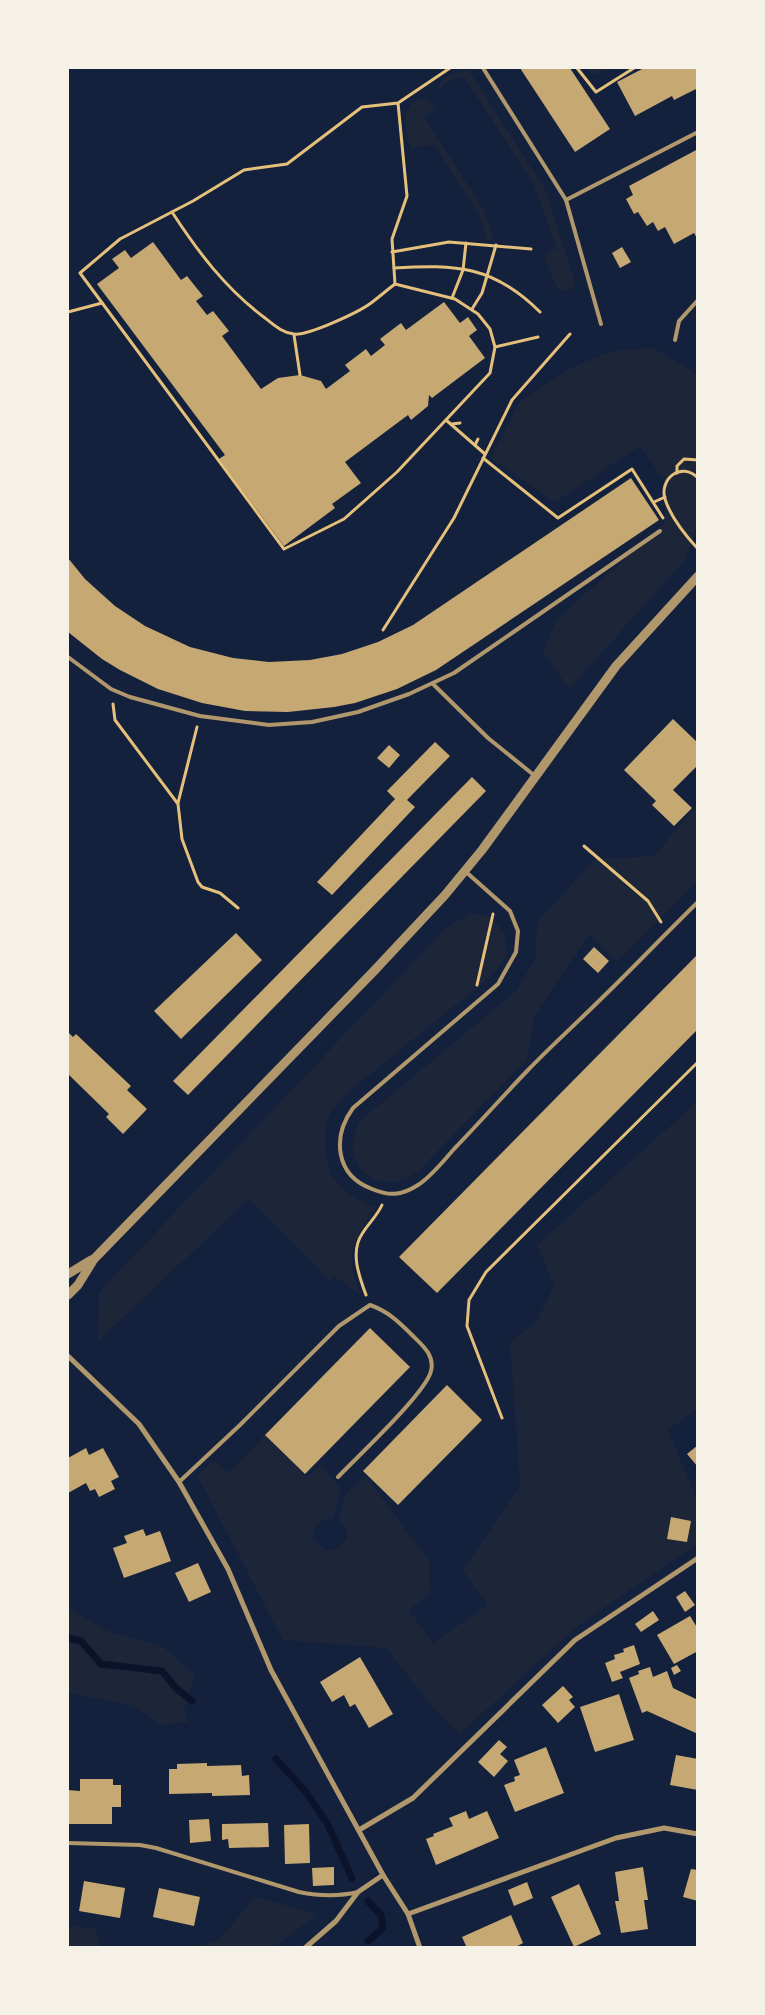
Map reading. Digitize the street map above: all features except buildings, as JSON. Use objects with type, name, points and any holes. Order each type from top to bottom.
[{"type":"street","points":[[68,1295],[78,1285],[94,1259],[379,966],[445,895],[465,871],[616,666],[698,576]]},
{"type":"street","points":[[68,1274],[94,1259]]},
{"type":"street","points":[[68,1356],[138,1424],[179,1482],[228,1569],[271,1670],[383,1875],[408,1914],[420,1948]]},
{"type":"street","points":[[359,1830],[413,1798],[575,1640],[698,1558]]},
{"type":"street","points":[[408,1914],[616,1838],[664,1828],[698,1834]]},
{"type":"street","points":[[305,1948],[336,1920],[358,1892],[383,1875]]},
{"type":"lane","points":[[483,68],[566,200],[601,324]]},
{"type":"lane","points":[[566,200],[698,132]]},
{"type":"lane","points":[[675,340],[680,321],[698,300]]},
{"type":"lane","points":[[68,657],[111,689],[130,697],[200,716],[269,725],[312,722],[358,712],[433,684],[454,673],[660,531]]},
{"type":"lane","points":[[433,684],[488,738],[535,776]]},
{"type":"lane","points":[[465,871],[510,911],[518,931],[516,952],[498,984],[353,1108],[345,1120],[340,1132],[340,1147],[344,1164],[351,1176],[363,1186],[386,1195],[400,1193],[418,1185],[437,1168],[529,1069],[698,902]]},
{"type":"lane","points":[[179,1482],[240,1425],[339,1326],[370,1305],[382,1309],[402,1324],[429,1352],[432,1370],[422,1390],[338,1477]]},
{"type":"lane","points":[[68,1843],[140,1845],[156,1848],[299,1892],[319,1896],[343,1896],[358,1892]]},
{"type":"path","points":[[395,284],[452,298],[478,314],[490,329],[495,347],[490,372],[397,472],[344,518],[284,549],[80,273],[120,239],[172,212],[244,170],[287,164],[362,107],[398,103],[450,68]]},
{"type":"path","points":[[578,68],[596,92],[634,68]]},
{"type":"path","points":[[395,284],[392,239],[407,196],[398,103]]},
{"type":"path","points":[[172,212],[198,251],[225,283],[251,308],[281,330],[294,335],[308,333],[370,305],[395,284]]},
{"type":"path","points":[[392,252],[449,242],[531,249]]},
{"type":"path","points":[[452,298],[463,270],[466,243]]},
{"type":"path","points":[[472,309],[482,293],[496,245]]},
{"type":"path","points":[[394,268],[434,266],[488,275],[507,284],[540,312]]},
{"type":"path","points":[[68,312],[102,303]]},
{"type":"path","points":[[383,630],[454,518],[512,400],[570,334]]},
{"type":"path","points":[[294,335],[300,375]]},
{"type":"path","points":[[495,347],[538,337]]},
{"type":"path","points":[[446,420],[475,445],[484,456],[558,518],[632,469],[663,518],[660,531]]},
{"type":"path","points":[[451,424],[460,423]]},
{"type":"path","points":[[475,445],[478,439]]},
{"type":"path","points":[[677,473],[677,466],[684,459],[698,460]]},
{"type":"path","points":[[698,478],[690,471],[677,473],[666,484],[665,497],[675,519],[698,549]]},
{"type":"path","points":[[654,502],[665,497]]},
{"type":"path","points":[[111,689],[116,720],[178,804]]},
{"type":"path","points":[[200,716],[178,804],[182,839],[198,882],[202,887],[220,894],[238,908]]},
{"type":"path","points":[[584,846],[648,901],[668,932]]},
{"type":"path","points":[[477,1001],[477,982],[494,913]]},
{"type":"path","points":[[502,1418],[467,1326],[469,1300],[486,1272],[698,1062]]},
{"type":"path","points":[[370,1305],[358,1269],[357,1244],[361,1234],[380,1209],[386,1195]]},
{"type":"shaded area","points":[[588,68],[612,68],[592,75]]},
{"type":"shaded area","points":[[469,70],[546,191],[574,279],[574,285],[571,289],[559,291],[545,261],[545,254],[557,248],[533,183],[469,85],[463,76],[446,83],[440,89],[437,87],[451,75]]},
{"type":"shaded area","points":[[427,100],[436,107],[424,117],[483,208],[494,240],[487,240],[479,215],[434,144],[411,149],[406,130],[407,112],[414,101]]},
{"type":"shaded area","points":[[653,348],[697,374],[697,525],[685,560],[569,689],[543,651],[557,619],[664,524],[667,485],[640,446],[555,502],[491,458],[519,403],[570,368],[611,351]]},
{"type":"shaded area","points":[[697,805],[697,882],[617,962],[589,934],[534,1017],[527,1060],[418,1171],[403,1179],[388,1182],[375,1179],[364,1172],[357,1162],[353,1150],[354,1135],[361,1120],[516,991],[536,957],[537,922],[595,859],[654,856]]},
{"type":"shaded area","points":[[471,913],[491,917],[504,933],[507,955],[494,974],[354,1087],[334,1108],[326,1124],[325,1152],[327,1163],[337,1183],[354,1198],[376,1207],[356,1239],[352,1256],[354,1276],[361,1295],[334,1276],[330,1281],[249,1199],[98,1341],[99,1292],[446,928]]},
{"type":"shaded area","points":[[697,1102],[697,1409],[668,1430],[697,1499],[697,1544],[576,1627],[460,1734],[435,1710],[386,1648],[283,1640],[197,1475],[215,1461],[228,1473],[265,1435],[307,1478],[320,1464],[341,1489],[333,1518],[324,1519],[316,1527],[313,1536],[322,1547],[326,1550],[331,1550],[341,1546],[348,1534],[343,1523],[338,1520],[346,1494],[365,1475],[429,1561],[430,1594],[409,1610],[433,1643],[487,1605],[463,1570],[520,1486],[510,1342],[537,1321],[554,1285],[537,1245]]},
{"type":"shaded area","points":[[68,1608],[105,1630],[163,1647],[195,1675],[184,1707],[188,1722],[161,1725],[132,1705],[68,1693]]},
{"type":"shaded area","points":[[255,1897],[318,1914],[274,1947],[192,1947],[218,1941]]},
{"type":"shaded area","points":[[68,1926],[96,1928],[100,1947],[68,1947]]},
{"type":"waterway","points":[[68,1638],[81,1641],[101,1664],[162,1671],[176,1688],[192,1701]]},
{"type":"waterway","points":[[276,1759],[305,1791],[327,1823],[352,1878]]},
{"type":"waterway","points":[[368,1901],[381,1915],[383,1928],[368,1941]]}]
